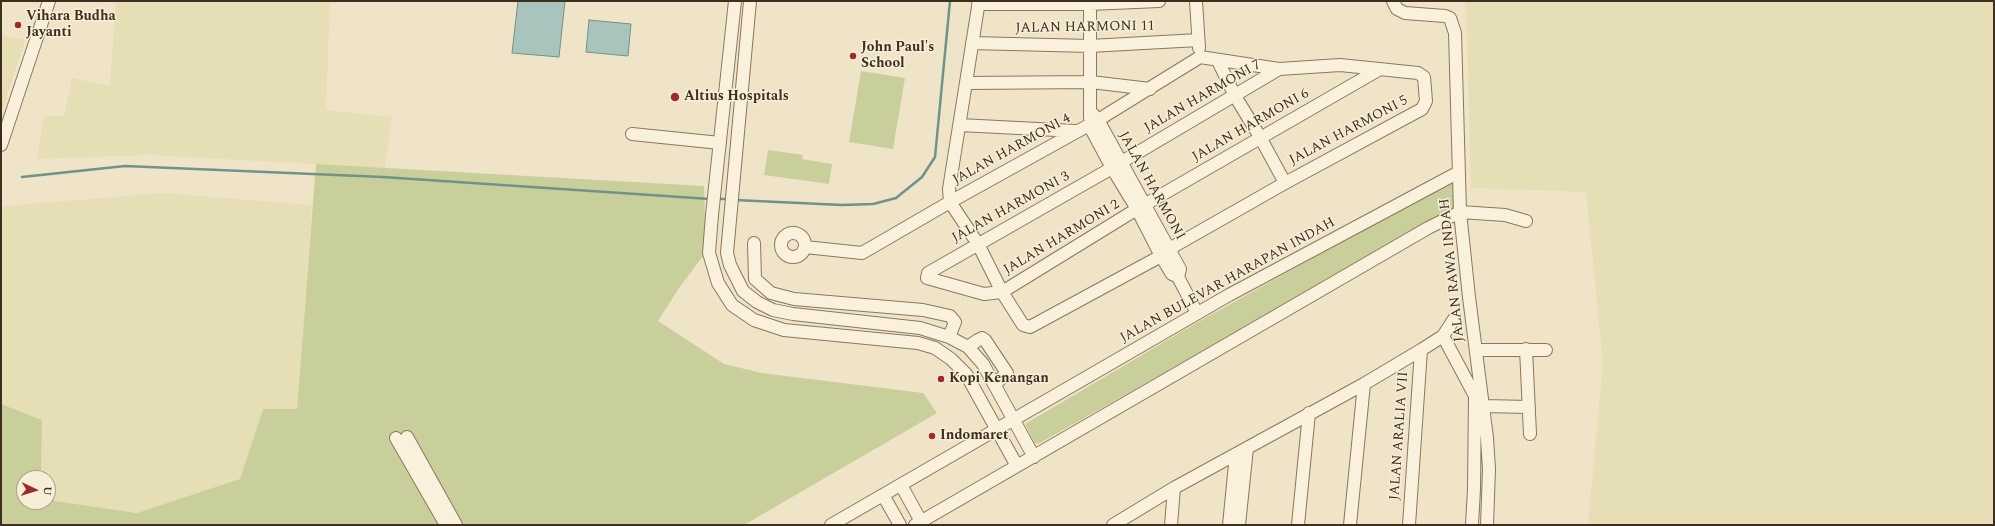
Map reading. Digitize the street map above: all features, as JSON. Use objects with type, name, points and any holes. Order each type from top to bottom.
[{"type":"street","points":[[1,145],[49,1]]},
{"type":"street","points":[[735,1],[712,215],[710,253],[713,269],[718,283],[732,305],[754,320],[784,330],[918,343],[935,348],[952,358],[966,374],[1018,466]]},
{"type":"street","points":[[750,1],[727,253],[730,266],[743,291],[757,302],[773,310],[793,314],[920,328],[949,337],[968,348],[982,364],[995,384],[1034,457]]},
{"type":"street","points":[[1002,292],[978,244],[950,202],[949,188],[978,3],[1090,3],[1159,1]]},
{"type":"street","points":[[1196,1],[1200,57]]},
{"type":"street","name":"JALAN RAWA INDAH","points":[[1393,1],[1397,9],[1405,13],[1445,16],[1450,18],[1453,23],[1455,33],[1460,212],[1489,469],[1487,525]]},
{"type":"street","points":[[1090,3],[1091,82]]},
{"type":"street","name":"JALAN HARMONI 11","points":[[972,43],[1090,46],[1198,40]]},
{"type":"street","name":"JALAN HARMONI 5","points":[[1002,292],[1023,325],[1028,327],[1165,253],[1285,182],[1422,109],[1426,101],[1424,77],[1418,73],[1340,65],[1279,69],[1218,61],[1200,57]]},
{"type":"street","name":"JALAN HARMONI 4","points":[[805,247],[862,253],[950,202],[1094,123],[1150,90],[1200,57]]},
{"type":"street","points":[[1218,61],[1235,96],[1285,182]]},
{"type":"street","name":"JALAN HARMONI 7","points":[[1116,166],[1279,69]]},
{"type":"street","name":"JALAN HARMONI 6","points":[[1141,207],[1380,69]]},
{"type":"street","points":[[966,83],[1091,82],[1150,90]]},
{"type":"street","name":"JALAN HARMONI","points":[[1091,82],[1090,111],[1094,123],[1116,166],[1141,207],[1165,253],[1180,269],[1178,277],[1197,313]]},
{"type":"street","points":[[726,89],[742,90]]},
{"type":"street","points":[[960,125],[1076,132]]},
{"type":"street","points":[[632,134],[720,143]]},
{"type":"street","name":"JALAN HARMONI 3","points":[[1002,292],[984,294],[928,278],[926,276],[928,273],[978,244],[1116,166]]},
{"type":"street","name":"JALAN BULEVAR HARAPAN INDAH","points":[[831,525],[1197,313],[1459,172]]},
{"type":"street","name":"JALAN HARMONI 2","points":[[1002,292],[1141,207]]},
{"type":"street","points":[[901,485],[920,524],[1428,228],[1460,212],[1505,215],[1526,221]]},
{"type":"street","points":[[754,243],[753,272],[756,282],[771,293],[794,299],[923,310],[954,318],[955,322],[949,337]]},
{"type":"street","points":[[743,291],[756,282]]},
{"type":"street","points":[[793,314],[794,299]]},
{"type":"street","points":[[920,328],[923,310]]},
{"type":"street","points":[[1113,525],[1174,488],[1364,384],[1421,350],[1443,336],[1454,319]]},
{"type":"street","points":[[1443,336],[1474,396],[1474,489],[1472,525]]},
{"type":"street","points":[[968,348],[982,338],[985,340],[1007,373],[995,384]]},
{"type":"street","points":[[1476,350],[1526,348],[1546,350]]},
{"type":"street","points":[[1526,348],[1530,434]]},
{"type":"street","name":"JALAN ARALIA VII","points":[[1409,525],[1421,350]]},
{"type":"street","points":[[1350,525],[1364,384]]},
{"type":"street","points":[[1483,406],[1529,407]]},
{"type":"street","points":[[1298,525],[1309,413]]},
{"type":"street","points":[[446,525],[402,438],[456,525]]},
{"type":"street","points":[[1229,525],[1241,451]]},
{"type":"street","points":[[1240,525],[1241,451]]},
{"type":"street","points":[[1170,525],[1174,488]]},
{"type":"street","points":[[883,495],[900,525]]},
{"type":"shaded area","points":[[116,1],[330,1],[326,110],[392,117],[385,168],[150,155],[37,159],[44,116],[64,116],[72,78],[110,86]]},
{"type":"shaded area","points":[[1466,1],[1994,1],[1994,525],[1588,525],[1603,363],[1586,192],[1471,188]]},
{"type":"shaded area","points":[[1,36],[26,39],[1,113]]},
{"type":"shaded area","points":[[162,193],[312,205],[297,409],[263,409],[240,479],[137,513],[56,501],[56,470],[41,470],[42,420],[1,404],[1,216],[4,206]]},
{"type":"green space","points":[[861,71],[905,78],[893,149],[849,142]]},
{"type":"green space","points":[[768,150],[803,155],[802,159],[832,164],[829,184],[764,175]]},
{"type":"green space","points":[[316,164],[704,186],[706,252],[679,288],[658,321],[724,364],[762,373],[923,393],[937,413],[744,525],[1,525],[1,404],[42,420],[41,470],[16,470],[16,510],[56,510],[56,501],[137,513],[240,479],[263,409],[297,409]]},
{"type":"green space","points":[[1451,181],[1456,184],[1457,207],[1396,239],[1315,288],[1038,444],[1034,443],[1025,424],[1191,326]]},
{"type":"water","points":[[518,1],[565,1],[559,57],[512,53]]},
{"type":"water","points":[[589,20],[631,24],[628,56],[586,52]]},
{"type":"waterway","points":[[735,200],[842,205],[873,204],[896,198],[922,177],[935,157],[950,1]]},
{"type":"waterway","points":[[22,177],[125,166],[383,177],[710,199]]},
{"type":"waterway","points":[[717,199],[728,199]]},
{"type":"place","name":"Vihara Budha Jayanti","points":[[18,25]]},
{"type":"place","name":"John Paul's School","points":[[853,56]]},
{"type":"place","name":"Altius Hospitals","points":[[675,97]]},
{"type":"place","name":"Kopi Kenangan","points":[[941,379]]},
{"type":"place","name":"Indomaret","points":[[932,436]]}]
